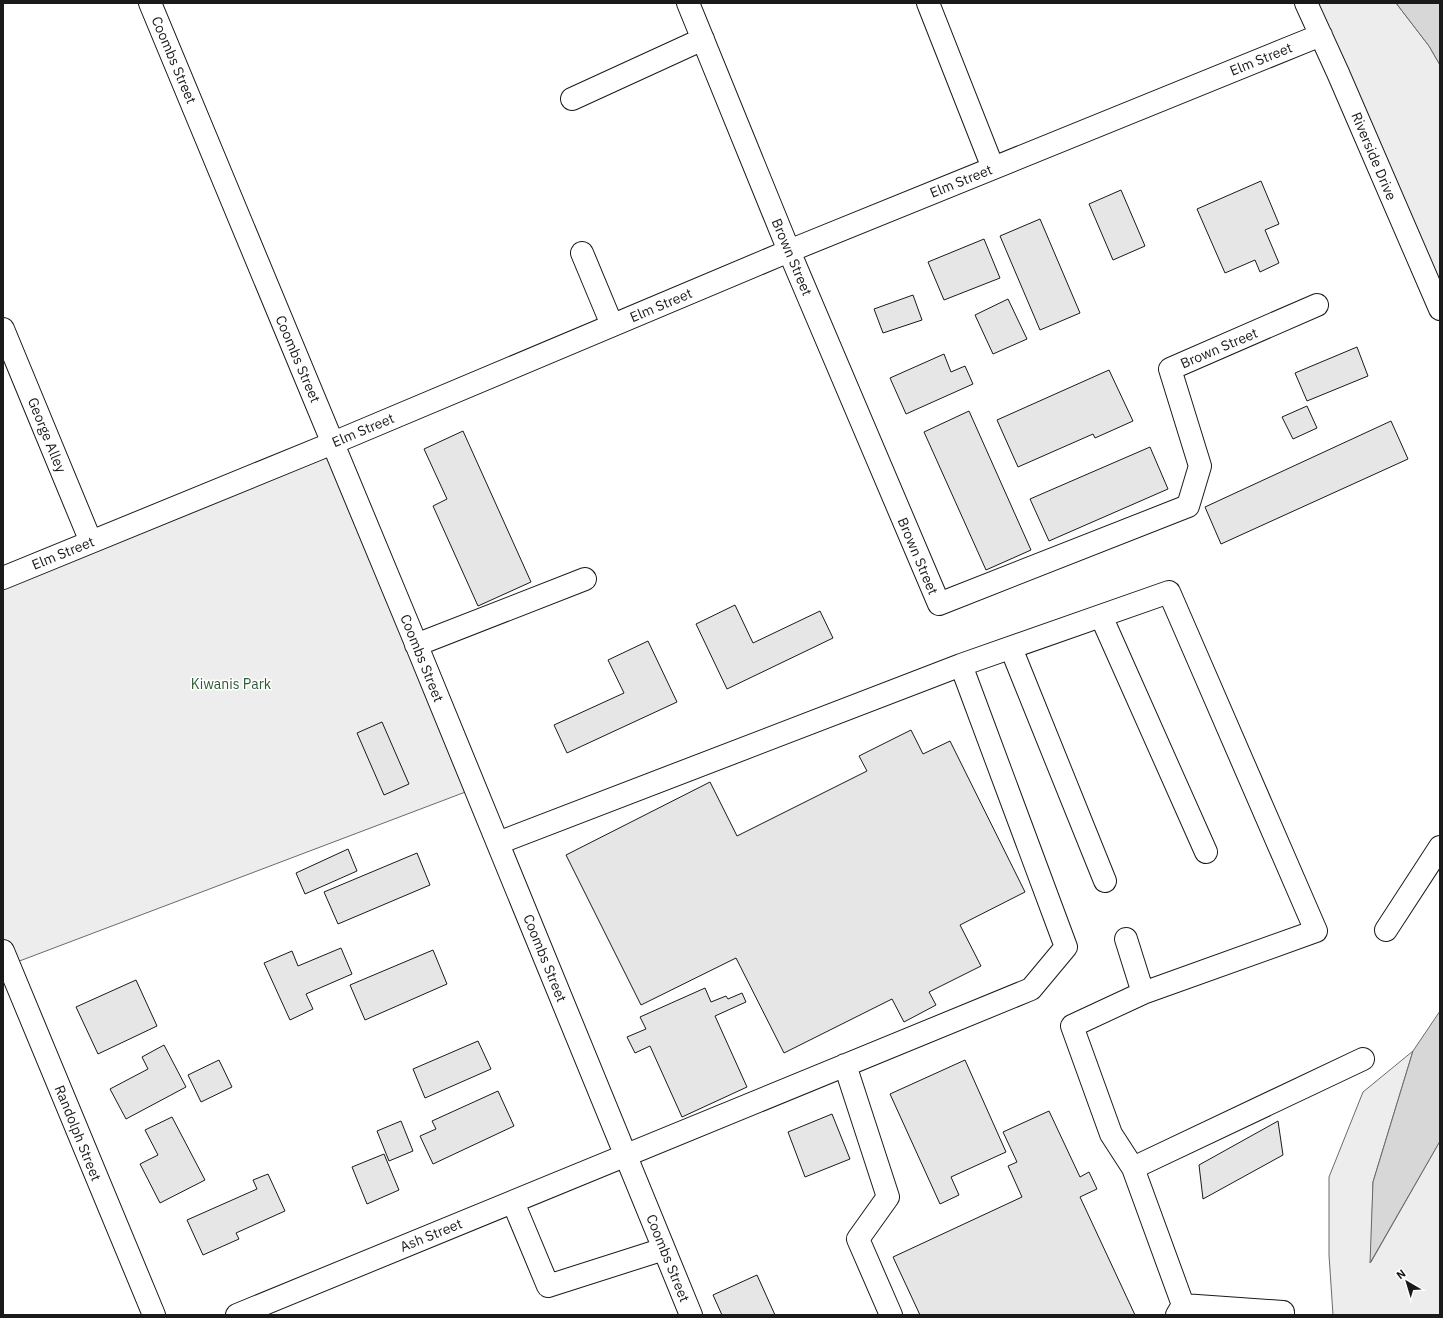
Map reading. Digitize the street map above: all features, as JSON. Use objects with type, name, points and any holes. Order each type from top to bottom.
[{"type":"street","name":"Coombs Street","points":[[150,3],[333,442],[691,1315]]},
{"type":"street","name":"Brown Street","points":[[688,3],[789,251],[939,604],[1188,506],[1200,466],[1170,369],[1317,306]]},
{"type":"street","points":[[928,3],[993,168]]},
{"type":"street","name":"Riverside Drive","points":[[1306,3],[1440,309]]},
{"type":"street","name":"Elm Street","points":[[3,578],[789,251],[1321,35]]},
{"type":"street","points":[[572,99],[703,39]]},
{"type":"street","points":[[582,252],[612,325]]},
{"type":"street","name":"George Alley","points":[[3,329],[91,542]]},
{"type":"street","points":[[416,645],[585,579]]},
{"type":"street","points":[[498,843],[961,665],[1169,592],[1316,931],[1143,993],[1072,1026],[1111,1134],[1133,1168],[1180,1310],[1283,1312],[1283,1315]]},
{"type":"street","points":[[1101,616],[1206,852]]},
{"type":"street","points":[[1011,648],[1105,881]]},
{"type":"street","name":"Ash Street","points":[[236,1315],[1031,990],[1066,948],[961,665]]},
{"type":"street","points":[[1386,930],[1440,848]]},
{"type":"street","points":[[1126,939],[1143,993]]},
{"type":"street","name":"Randolph Street","points":[[3,951],[154,1315]]},
{"type":"street","points":[[1133,1168],[1363,1059]]},
{"type":"street","points":[[845,1065],[888,1197],[858,1240],[891,1315]]},
{"type":"street","points":[[513,1202],[548,1286],[664,1249]]},
{"type":"shaded area","points":[[1306,3],[1396,3],[1429,46],[1440,65],[1440,309]]},
{"type":"shaded area","points":[[1396,3],[1440,3],[1440,65],[1429,46]]},
{"type":"shaded area","name":"Kiwanis Park","points":[[333,443],[476,788],[9,965],[3,951],[3,578]]},
{"type":"shaded area","points":[[1440,1011],[1440,1141],[1370,1263],[1373,1182],[1413,1051]]},
{"type":"shaded area","points":[[1413,1051],[1373,1182],[1371,1262],[1440,1141],[1440,1315],[1333,1315],[1329,1255],[1329,1177],[1363,1092]]},
{"type":"building","points":[[1261,181],[1279,224],[1265,230],[1279,263],[1260,272],[1255,260],[1225,273],[1197,209]]},
{"type":"building","points":[[1121,190],[1145,246],[1113,260],[1089,204]]},
{"type":"building","points":[[1040,219],[1080,313],[1040,330],[1000,236]]},
{"type":"building","points":[[984,239],[1000,278],[944,300],[928,262]]},
{"type":"building","points":[[913,295],[922,320],[883,333],[874,309]]},
{"type":"building","points":[[1008,299],[1027,339],[993,354],[975,315]]},
{"type":"building","points":[[1357,347],[1368,376],[1307,401],[1295,373]]},
{"type":"building","points":[[944,354],[951,372],[965,366],[973,384],[906,414],[890,378]]},
{"type":"building","points":[[1109,370],[1133,421],[1095,438],[1093,434],[1018,467],[997,420]]},
{"type":"building","points":[[1307,406],[1317,428],[1293,439],[1282,417]]},
{"type":"building","points":[[969,411],[1031,550],[986,570],[924,432]]},
{"type":"building","points":[[1391,421],[1408,459],[1221,544],[1205,507]]},
{"type":"building","points":[[463,431],[531,582],[478,606],[433,506],[447,499],[424,449]]},
{"type":"building","points":[[1150,447],[1168,489],[1049,541],[1030,499]]},
{"type":"building","points":[[735,605],[753,643],[820,611],[833,638],[727,689],[696,624]]},
{"type":"building","points":[[648,641],[677,702],[567,753],[554,725],[624,693],[608,660]]},
{"type":"building","points":[[382,722],[409,784],[384,795],[357,733]]},
{"type":"building","points":[[911,730],[923,754],[950,741],[1025,892],[960,925],[981,966],[929,992],[936,1005],[904,1022],[892,999],[784,1053],[736,958],[641,1005],[566,855],[710,782],[737,836],[867,771],[859,756]]},
{"type":"building","points":[[348,849],[357,871],[305,894],[296,873]]},
{"type":"building","points":[[417,853],[430,885],[338,924],[324,892]]},
{"type":"building","points":[[341,948],[352,974],[306,994],[313,1009],[290,1020],[264,963],[292,951],[298,966]]},
{"type":"building","points":[[433,950],[447,984],[365,1020],[350,985]]},
{"type":"building","points":[[136,980],[157,1026],[98,1054],[76,1007]]},
{"type":"building","points":[[705,988],[711,1002],[726,996],[728,999],[742,993],[746,1002],[715,1016],[747,1087],[682,1117],[650,1046],[635,1053],[627,1037],[646,1029],[640,1017]]},
{"type":"building","points":[[478,1041],[491,1069],[425,1098],[413,1069]]},
{"type":"building","points":[[164,1045],[186,1087],[126,1119],[110,1089],[148,1069],[142,1057]]},
{"type":"building","points":[[219,1060],[232,1087],[201,1102],[188,1075]]},
{"type":"building","points":[[965,1060],[1006,1152],[951,1177],[959,1195],[940,1204],[890,1094]]},
{"type":"building","points":[[498,1091],[514,1126],[433,1164],[420,1136],[436,1129],[432,1121]]},
{"type":"building","points":[[1049,1111],[1080,1177],[1089,1172],[1097,1189],[1080,1197],[1135,1315],[920,1315],[893,1257],[1022,1197],[1008,1166],[1017,1162],[1003,1132]]},
{"type":"building","points":[[832,1114],[850,1159],[805,1177],[788,1132]]},
{"type":"building","points":[[172,1117],[205,1180],[160,1203],[140,1164],[158,1155],[145,1130]]},
{"type":"building","points":[[401,1121],[413,1151],[389,1161],[377,1131]]},
{"type":"building","points":[[1278,1121],[1283,1155],[1203,1199],[1199,1165]]},
{"type":"building","points":[[384,1154],[399,1190],[367,1204],[352,1167]]},
{"type":"building","points":[[268,1174],[285,1211],[236,1233],[239,1239],[203,1255],[187,1220],[257,1189],[253,1180]]},
{"type":"building","points":[[757,1275],[775,1315],[722,1315],[713,1295]]}]
